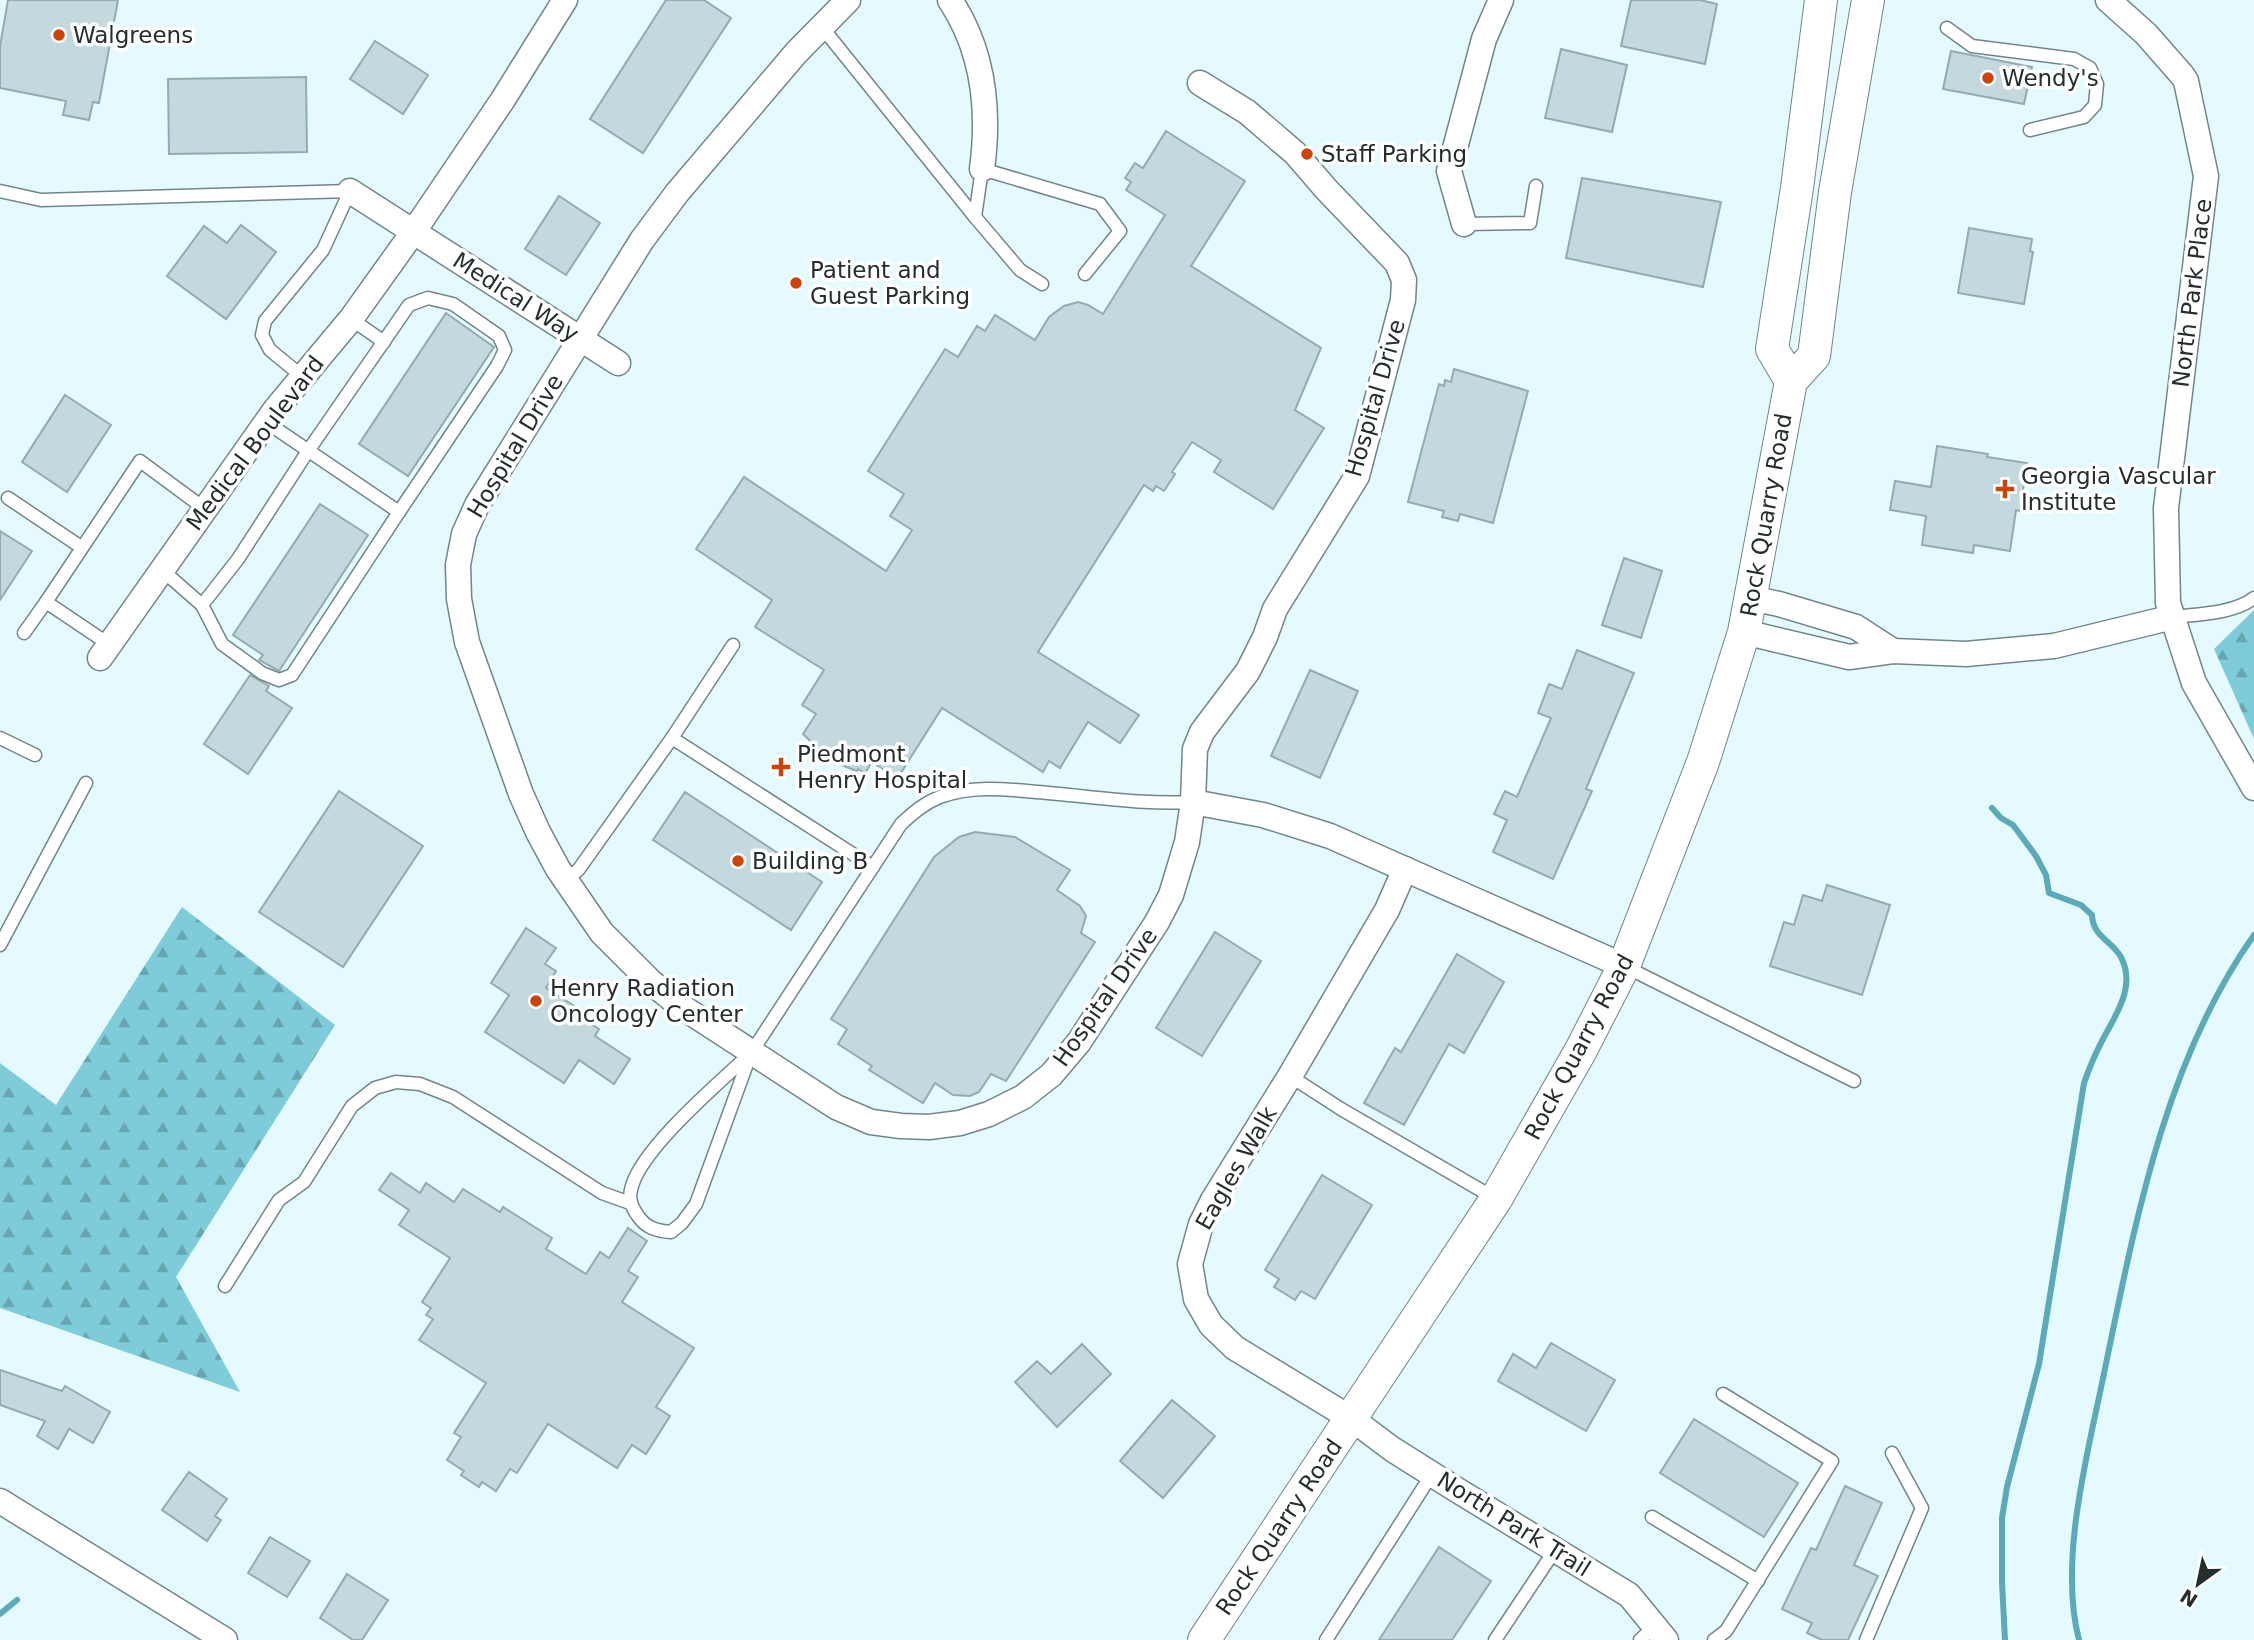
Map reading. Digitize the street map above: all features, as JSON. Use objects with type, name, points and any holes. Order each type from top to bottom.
[{"type":"street","name":"Medical Boulevard","points":[[105,651],[266,422],[351,319],[414,231],[502,101],[565,0]]},
{"type":"street","name":"Hospital Drive","points":[[848,0],[821,26],[722,138],[642,240],[477,505],[464,534],[458,565],[459,599],[467,642],[521,794],[538,832],[566,881],[602,933],[679,1006],[836,1107],[871,1122],[920,1127],[960,1123],[989,1114],[1023,1097],[1051,1075],[1079,1042],[1157,922],[1180,869],[1194,802],[1195,748],[1202,732],[1248,671],[1275,610],[1357,476],[1403,300],[1404,280],[1396,263],[1296,153],[1247,112],[1200,83]]},
{"type":"street","points":[[950,0],[972,42],[985,91],[986,132],[982,169]]},
{"type":"street","points":[[1464,224],[1450,171],[1484,39],[1501,0]]},
{"type":"street","name":"Rock Quarry Road","points":[[1791,381],[1772,349],[1797,188],[1821,0]]},
{"type":"street","name":"Rock Quarry Road","points":[[1204,1640],[1496,1199],[1581,1050],[1624,966],[1703,762],[1744,632],[1791,381],[1814,356],[1837,179],[1868,0]]},
{"type":"street","name":"North Park Place","points":[[2108,0],[2146,34],[2186,81],[2206,176],[2166,508],[2168,603],[2173,617]]},
{"type":"street","points":[[350,191],[414,231]]},
{"type":"street","name":"Medical Way","points":[[414,231],[618,363]]},
{"type":"street","points":[[1751,598],[1856,627],[1893,651]]},
{"type":"street","points":[[1744,632],[1849,657],[1893,651],[1966,654],[2023,650],[2098,637],[2173,617],[2194,683],[2254,788]]},
{"type":"street","points":[[1194,802],[1235,809],[1330,836],[1624,966]]},
{"type":"street","name":"Eagles Walk","points":[[1352,1419],[1226,1341],[1200,1308],[1191,1278],[1190,1264],[1201,1224],[1213,1200],[1290,1076],[1387,909],[1405,869]]},
{"type":"street","name":"North Park Trail","points":[[1352,1419],[1432,1474],[1629,1595],[1654,1635]]},
{"type":"street","points":[[0,1501],[225,1640]]},
{"type":"lane","points":[[821,26],[1020,270],[1042,284]]},
{"type":"lane","points":[[1947,28],[1972,46],[2074,58],[2090,68],[2097,84],[2095,105],[2084,117],[2031,130]]},
{"type":"lane","points":[[975,217],[982,169],[1100,204],[1120,231],[1085,274]]},
{"type":"lane","points":[[1464,224],[1530,223],[1536,186]]},
{"type":"lane","points":[[0,191],[41,200],[350,191],[323,250],[265,321],[262,335],[270,350],[303,377]]},
{"type":"lane","points":[[162,570],[202,605],[222,643],[262,673],[279,680],[292,675],[497,366],[505,350],[499,337],[453,304],[428,298],[409,305],[308,451],[238,559],[202,605]]},
{"type":"lane","points":[[351,319],[384,342]]},
{"type":"lane","points":[[266,422],[399,512]]},
{"type":"lane","points":[[24,633],[140,461],[205,509]]},
{"type":"lane","points":[[8,498],[81,547]]},
{"type":"lane","points":[[2173,617],[2234,607],[2254,598]]},
{"type":"lane","points":[[46,601],[105,651]]},
{"type":"lane","points":[[566,881],[579,869],[733,645]]},
{"type":"lane","points":[[672,737],[873,867]]},
{"type":"lane","points":[[0,738],[35,755]]},
{"type":"lane","points":[[0,945],[86,783]]},
{"type":"lane","points":[[751,1053],[700,1100],[649,1155],[632,1185],[630,1203],[640,1220],[655,1231],[671,1233],[696,1204],[751,1053],[901,824],[920,807],[940,796],[957,792],[1012,790],[1164,803],[1194,802]]},
{"type":"lane","points":[[1624,966],[1854,1081]]},
{"type":"lane","points":[[1290,1076],[1341,1109],[1496,1199]]},
{"type":"lane","points":[[225,1286],[279,1200],[304,1182],[352,1106],[375,1088],[396,1082],[420,1084],[453,1097],[602,1193],[630,1203]]},
{"type":"lane","points":[[1714,1640],[1726,1632],[1832,1461],[1723,1394]]},
{"type":"lane","points":[[1867,1640],[1922,1508],[1892,1453]]},
{"type":"lane","points":[[1326,1640],[1432,1474]]},
{"type":"lane","points":[[1652,1517],[1758,1581]]},
{"type":"lane","points":[[1495,1640],[1555,1550]]},
{"type":"green space","points":[[2254,610],[2254,739],[2214,649]]},
{"type":"green space","points":[[182,907],[335,1025],[176,1277],[240,1392],[0,1308],[0,1063],[56,1105]]},
{"type":"building","points":[[8,0],[118,0],[99,103],[93,102],[89,120],[63,115],[66,101],[0,88],[0,46]]},
{"type":"building","points":[[666,0],[704,0],[731,18],[643,153],[590,119]]},
{"type":"building","points":[[1631,0],[1700,0],[1717,4],[1705,64],[1621,46]]},
{"type":"building","points":[[375,41],[428,75],[403,114],[350,79]]},
{"type":"building","points":[[1561,49],[1627,65],[1612,132],[1545,118]]},
{"type":"building","name":"Wendy's","points":[[1951,51],[2032,67],[2024,104],[1943,89]]},
{"type":"building","points":[[306,77],[307,152],[169,154],[168,79]]},
{"type":"building","points":[[1166,131],[1245,181],[1191,266],[1321,348],[1295,410],[1324,428],[1273,509],[1214,472],[1221,460],[1192,442],[1172,472],[1175,474],[1164,491],[1156,486],[1153,491],[1144,485],[1038,652],[1139,715],[1120,743],[1088,722],[1060,768],[1049,761],[1043,772],[942,708],[897,779],[872,762],[865,773],[844,766],[821,751],[803,734],[816,714],[802,705],[824,670],[755,627],[772,600],[696,549],[744,477],[886,571],[912,530],[890,516],[904,494],[868,471],[945,349],[958,357],[977,326],[985,331],[995,315],[1035,340],[1049,317],[1064,306],[1078,302],[1103,314],[1165,215],[1126,190],[1131,182],[1125,178],[1135,163],[1143,168]]},
{"type":"building","points":[[1582,178],[1721,202],[1703,287],[1566,258]]},
{"type":"building","points":[[559,196],[600,223],[566,275],[525,249]]},
{"type":"building","points":[[241,225],[276,252],[226,319],[167,276],[204,226],[227,243]]},
{"type":"building","points":[[1969,228],[2032,239],[2030,251],[2033,252],[2024,304],[1958,293]]},
{"type":"building","points":[[446,313],[494,347],[408,476],[359,444]]},
{"type":"building","points":[[1454,369],[1528,391],[1493,523],[1460,514],[1458,521],[1442,517],[1444,511],[1408,502],[1439,384],[1444,386],[1445,380],[1451,382]]},
{"type":"building","points":[[65,395],[111,425],[67,492],[22,462]]},
{"type":"building","points":[[1937,446],[2027,463],[2020,511],[2016,510],[2010,551],[1974,545],[1973,553],[1922,545],[1926,516],[1890,510],[1895,481],[1931,487]]},
{"type":"building","points":[[320,504],[368,535],[279,671],[259,660],[263,655],[233,635]]},
{"type":"building","points":[[0,531],[32,551],[0,600]]},
{"type":"building","points":[[1624,558],[1662,571],[1641,638],[1602,625]]},
{"type":"building","points":[[1577,650],[1634,673],[1586,789],[1592,791],[1553,879],[1493,852],[1507,820],[1494,814],[1505,791],[1517,797],[1551,718],[1538,713],[1549,684],[1562,689]]},
{"type":"building","points":[[1310,670],[1358,691],[1320,778],[1271,756]]},
{"type":"building","points":[[250,675],[269,686],[266,691],[292,708],[248,774],[204,744]]},
{"type":"building","points":[[339,791],[423,846],[343,967],[259,912]]},
{"type":"building","name":"Building B","points":[[685,792],[822,882],[791,930],[653,840]]},
{"type":"building","points":[[975,832],[1015,837],[1070,870],[1057,890],[1080,906],[1086,916],[1081,933],[1095,942],[1006,1081],[991,1074],[979,1092],[970,1096],[953,1095],[935,1083],[923,1103],[869,1070],[872,1066],[838,1044],[847,1029],[831,1019],[934,857],[959,837]]},
{"type":"building","points":[[1827,885],[1890,905],[1862,995],[1770,966],[1784,922],[1794,925],[1803,895],[1822,901]]},
{"type":"building","name":"Henry Radiation Oncology Center","points":[[526,928],[556,948],[545,964],[556,971],[546,988],[576,1007],[573,1012],[599,1029],[595,1036],[630,1059],[614,1084],[579,1060],[564,1083],[485,1032],[509,995],[491,983]]},
{"type":"building","points":[[1215,932],[1261,961],[1202,1056],[1156,1028]]},
{"type":"building","points":[[1457,954],[1504,982],[1464,1053],[1449,1044],[1404,1125],[1364,1103],[1395,1048],[1401,1052]]},
{"type":"building","points":[[391,1173],[420,1193],[426,1183],[454,1202],[463,1189],[500,1212],[503,1207],[552,1238],[546,1249],[586,1274],[600,1252],[609,1258],[628,1228],[647,1241],[628,1271],[638,1277],[622,1302],[694,1348],[656,1407],[670,1416],[646,1454],[632,1445],[617,1468],[548,1424],[517,1473],[510,1469],[496,1491],[482,1482],[479,1487],[461,1475],[464,1471],[447,1460],[461,1437],[454,1433],[486,1383],[419,1340],[433,1319],[426,1315],[431,1308],[422,1302],[450,1258],[399,1225],[409,1210],[379,1190]]},
{"type":"building","points":[[1322,1175],[1372,1205],[1315,1299],[1301,1291],[1295,1300],[1274,1287],[1279,1279],[1265,1270]]},
{"type":"building","points":[[1551,1343],[1615,1380],[1586,1431],[1498,1381],[1513,1354],[1536,1368]]},
{"type":"building","points":[[1082,1344],[1111,1374],[1057,1427],[1015,1382],[1037,1361],[1051,1374]]},
{"type":"building","points":[[0,1370],[62,1391],[65,1386],[110,1412],[93,1443],[69,1429],[58,1449],[37,1436],[45,1421],[0,1405]]},
{"type":"building","points":[[1172,1400],[1215,1436],[1163,1498],[1120,1461]]},
{"type":"building","points":[[1694,1419],[1798,1483],[1764,1537],[1660,1473]]},
{"type":"building","points":[[189,1472],[227,1499],[215,1516],[221,1520],[207,1541],[162,1510]]},
{"type":"building","points":[[1845,1486],[1882,1503],[1854,1565],[1878,1576],[1848,1640],[1822,1640],[1807,1633],[1812,1623],[1782,1609],[1811,1548],[1816,1550]]},
{"type":"building","points":[[270,1537],[310,1561],[287,1597],[248,1573]]},
{"type":"building","points":[[1439,1547],[1491,1581],[1452,1640],[1379,1640]]},
{"type":"building","points":[[347,1574],[388,1600],[362,1640],[353,1640],[320,1618]]},
{"type":"waterway","points":[[1992,808],[2001,818],[2013,825],[2036,856],[2046,875],[2049,893],[2081,905],[2092,915],[2099,933],[2121,957],[2126,980],[2122,1002],[2084,1083],[2039,1364],[2007,1487],[2002,1518],[2005,1640]]},
{"type":"waterway","points":[[2079,1640],[2072,1578],[2077,1512],[2140,1208],[2155,1150],[2196,1038],[2222,985],[2254,935]]},
{"type":"waterway","points":[[0,1614],[17,1600]]},
{"type":"place","name":"Walgreens","points":[[59,35]]},
{"type":"place","name":"Wendy's","points":[[1988,78]]},
{"type":"place","name":"Staff Parking","points":[[1307,154]]},
{"type":"place","name":"Patient and Guest Parking","points":[[796,283]]},
{"type":"place","name":"Georgia Vascular Institute","points":[[2005,489]]},
{"type":"place","name":"Piedmont Henry Hospital","points":[[781,767]]},
{"type":"place","name":"Building B","points":[[738,861]]},
{"type":"place","name":"Henry Radiation Oncology Center","points":[[536,1001]]}]
